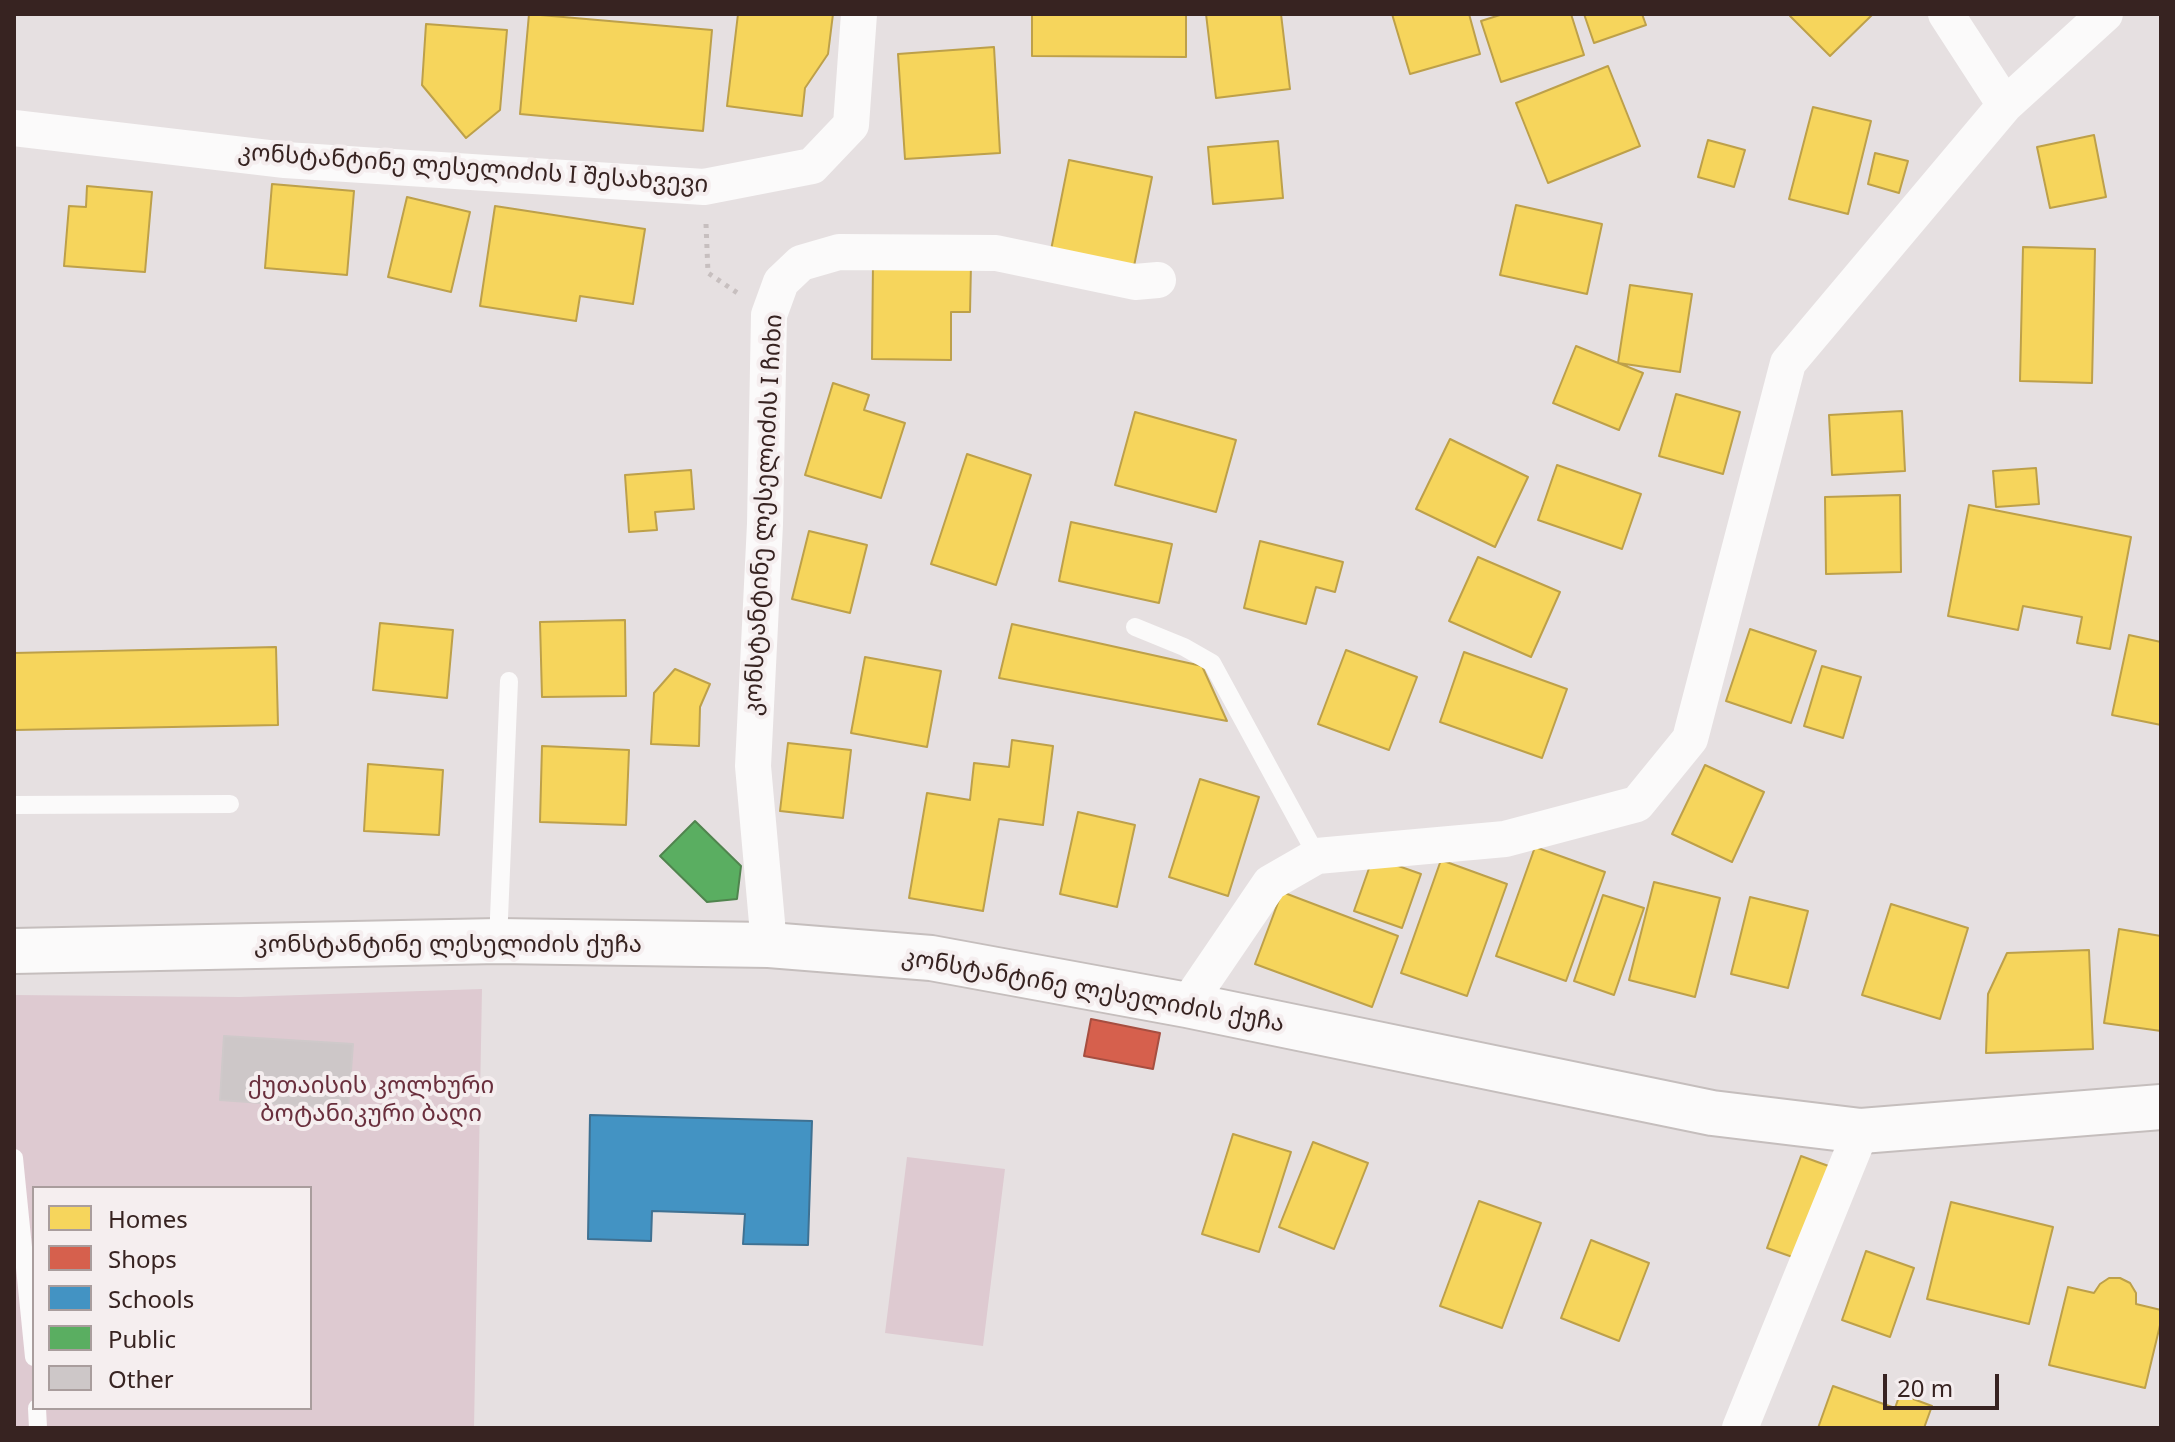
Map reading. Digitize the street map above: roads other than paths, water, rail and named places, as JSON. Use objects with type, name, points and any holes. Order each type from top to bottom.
[{"type":"main road","name":"კონსტანტინე ლესელიძის ქუჩა","points":[[14,951],[498,941],[769,945],[931,958],[1187,1005],[1712,1113],[1861,1131],[2161,1107]]},
{"type":"street","name":"კონსტანტინე ლესელიძის I შესახვევი","points":[[14,128],[285,160],[704,187],[812,166],[851,125],[859,14]]},
{"type":"street","points":[[1946,14],[2005,105]]},
{"type":"street","points":[[1187,1005],[1270,883],[1317,856],[1505,839],[1637,804],[1690,739],[1788,363],[2005,105],[2105,14]]},
{"type":"street","name":"კონსტანტინე ლესელიძის I ჩიხი","points":[[769,945],[753,766],[765,524],[769,315],[781,282],[801,263],[839,252],[996,253],[1135,282],[1158,280]]},
{"type":"street","points":[[1740,1428],[1861,1131]]},
{"type":"lane","points":[[1135,627],[1184,647],[1212,663],[1317,856]]},
{"type":"lane","points":[[498,941],[509,681]]},
{"type":"lane","points":[[14,805],[230,804]]},
{"type":"lane","points":[[14,1158],[32,1337]]},
{"type":"park label","name":"ქუთაისის კოლხური ბოტანიკური ბაღი","points":[[371,1100]]}]
